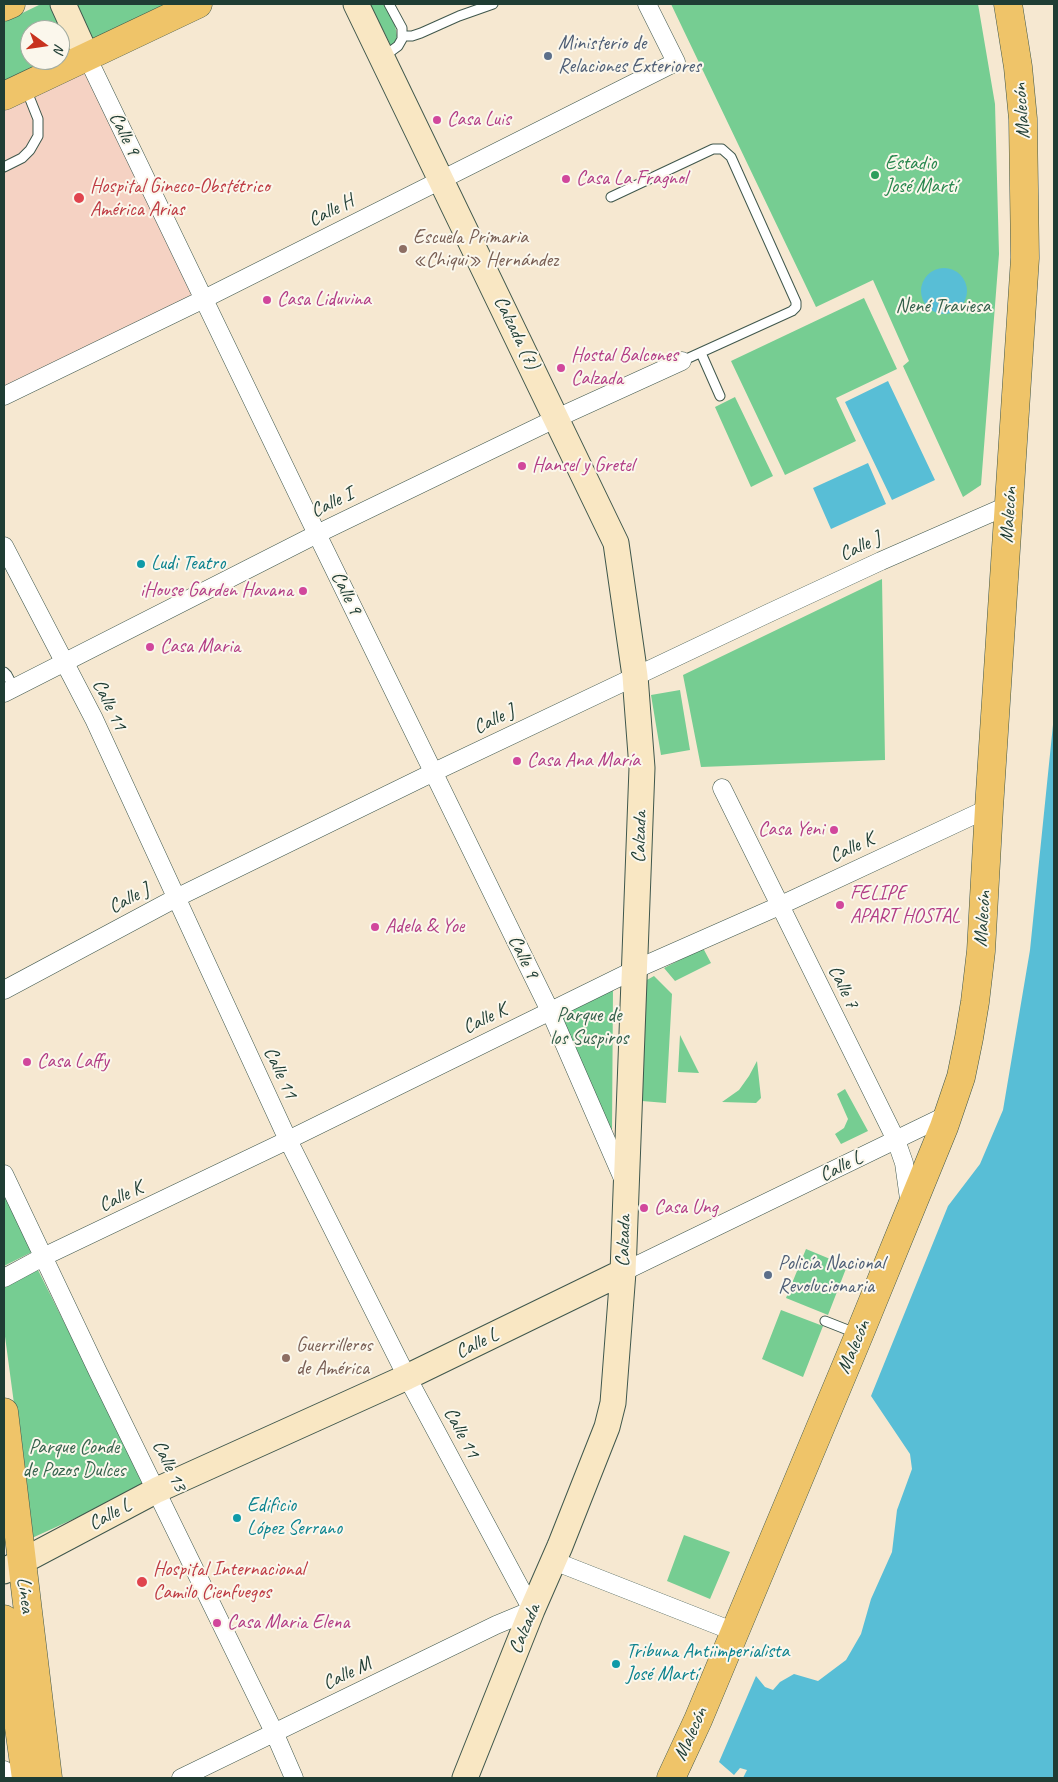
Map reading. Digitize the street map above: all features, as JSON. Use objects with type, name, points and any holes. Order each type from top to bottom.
[{"type":"main road","points":[[4,7],[11,4]]},
{"type":"main road","name":"Calle 9","points":[[63,4],[87,57]]},
{"type":"main road","points":[[14,91],[198,4]]},
{"type":"main road","name":"Calzada (7)","points":[[356,4],[616,543],[635,676]]},
{"type":"main road","name":"Malecón","points":[[671,1778],[698,1720],[859,1335],[949,1114],[961,1077],[975,1002],[981,951],[1025,258],[1023,120],[1018,67],[1008,4]]},
{"type":"main road","name":"Calzada","points":[[465,1778],[532,1610],[554,1561],[607,1427],[611,1411],[623,1272],[642,768],[635,676]]},
{"type":"main road","name":"Calle L","points":[[12,1567],[157,1490],[407,1377],[623,1272]]},
{"type":"main road","name":"Línea","points":[[4,1412],[12,1567],[48,1778]]},
{"type":"main road","name":"Línea","points":[[4,1619],[26,1778]]},
{"type":"street","name":"Calle H","points":[[4,396],[204,299],[676,62],[647,4]]},
{"type":"street","name":"Calle 9","points":[[87,57],[550,1011],[626,1184]]},
{"type":"street","name":"Calle I","points":[[9,690],[317,534],[557,418],[682,361]]},
{"type":"street","name":"Calle J","points":[[4,990],[176,898],[434,772],[881,560],[1009,504]]},
{"type":"street","name":"Calle 11","points":[[4,546],[94,719],[288,1140],[407,1377],[532,1610]]},
{"type":"street","name":"Calle 7","points":[[722,788],[896,1140],[904,1163],[911,1209]]},
{"type":"street","name":"Calle K","points":[[4,1278],[43,1257],[288,1140],[634,970],[780,906],[989,808]]},
{"type":"street","name":"Calle L","points":[[623,1272],[949,1114]]},
{"type":"street","name":"Calle 13","points":[[4,1174],[274,1732],[294,1778]]},
{"type":"street","points":[[554,1561],[735,1632]]},
{"type":"street","name":"Calle M","points":[[181,1778],[496,1625],[532,1610]]},
{"type":"street","points":[[4,1770],[8,1778]]},
{"type":"lane","points":[[382,57],[398,46],[402,36],[402,28],[389,4]]},
{"type":"lane","points":[[402,36],[412,36],[421,33],[459,16],[493,4]]},
{"type":"lane","points":[[4,167],[22,158],[30,150],[38,136],[38,118],[14,91]]},
{"type":"lane","points":[[611,197],[713,149],[722,149],[730,157],[796,302],[796,307],[792,310],[682,361]]},
{"type":"lane","points":[[701,353],[720,396]]},
{"type":"lane","points":[[4,672],[7,675],[9,690]]},
{"type":"lane","points":[[826,1321],[859,1335]]},
{"type":"shaded area","name":"Hospital Gineco-Obstétrico América Arias","points":[[87,57],[204,299],[4,396],[4,96],[59,70],[70,70],[70,65]]},
{"type":"green space","points":[[41,4],[51,4],[58,20],[20,20],[20,70],[36,70],[4,86],[4,22]]},
{"type":"green space","points":[[69,4],[174,4],[88,44]]},
{"type":"green space","points":[[370,4],[384,4],[395,25],[397,36],[395,43],[391,46]]},
{"type":"green space","name":"Estadio José Martí","points":[[671,4],[978,4],[995,104],[999,254],[981,485],[963,497],[903,366],[909,361],[873,280],[816,307]]},
{"type":"green space","points":[[864,298],[897,369],[836,398],[856,441],[785,475],[731,361]]},
{"type":"green space","points":[[735,397],[773,476],[751,487],[715,407]]},
{"type":"green space","points":[[882,579],[885,760],[701,767],[683,675]]},
{"type":"green space","points":[[680,690],[690,750],[661,755],[651,695]]},
{"type":"green space","points":[[703,948],[711,963],[675,981],[664,968]]},
{"type":"green space","points":[[654,976],[672,994],[666,1103],[642,1101],[645,981]]},
{"type":"green space","name":"Parque de los Suspiros","points":[[613,988],[612,1130],[609,1132],[558,1016]]},
{"type":"green space","points":[[680,1035],[699,1073],[678,1072]]},
{"type":"green space","points":[[757,1061],[761,1098],[756,1103],[722,1102],[739,1090]]},
{"type":"green space","points":[[845,1089],[868,1131],[841,1144],[835,1134],[844,1128],[848,1119],[837,1094]]},
{"type":"green space","points":[[4,1189],[34,1251],[4,1266]]},
{"type":"green space","points":[[806,1249],[847,1266],[828,1315],[786,1298]]},
{"type":"green space","name":"Parque Conde de Pozos Dulces","points":[[37,1268],[146,1486],[32,1538],[4,1329],[4,1282]]},
{"type":"green space","points":[[781,1310],[823,1326],[803,1377],[762,1359]]},
{"type":"green space","points":[[684,1535],[730,1552],[710,1599],[667,1581]]},
{"type":"water","points":[[944,268],[957,272],[963,278],[967,291],[963,304],[957,310],[944,314],[931,310],[925,304],[921,291],[925,278],[931,272]]},
{"type":"water","points":[[888,381],[935,480],[892,500],[845,402]]},
{"type":"water","points":[[868,463],[886,504],[831,529],[813,488]]},
{"type":"water","points":[[1054,715],[1054,1778],[743,1778],[747,1770],[740,1768],[734,1775],[719,1762],[756,1676],[765,1687],[773,1690],[780,1682],[794,1674],[818,1681],[846,1660],[861,1634],[871,1599],[892,1552],[897,1510],[912,1469],[910,1454],[871,1396],[948,1206],[980,1164],[1003,1110],[1030,950]]},
{"type":"place","name":"Ministerio de Relaciones Exteriores","points":[[548,56]]},
{"type":"place","name":"Casa Luis","points":[[437,120]]},
{"type":"place","name":"Estadio José Martí","points":[[875,175]]},
{"type":"place","name":"Casa La Fragnol","points":[[566,179]]},
{"type":"place","name":"Hospital Gineco-Obstétrico América Arias","points":[[79,198]]},
{"type":"place","name":"Escuela Primaria «Chiqui» Hernández","points":[[403,249]]},
{"type":"place","name":"Casa Liduvina","points":[[267,300]]},
{"type":"place","name":"Hostal Balcones Calzada","points":[[561,368]]},
{"type":"place","name":"Hansel y Gretel","points":[[522,466]]},
{"type":"place","name":"Ludi Teatro","points":[[141,564]]},
{"type":"place","name":"iHouse Garden Havana","points":[[303,591]]},
{"type":"place","name":"Casa Maria","points":[[150,647]]},
{"type":"place","name":"Casa Ana María","points":[[517,761]]},
{"type":"place","name":"Casa Yeni","points":[[834,830]]},
{"type":"place","name":"FELIPE APART HOSTAL","points":[[840,905]]},
{"type":"place","name":"Adela & Yoe","points":[[375,927]]},
{"type":"place","name":"Casa Laffy","points":[[27,1062]]},
{"type":"place","name":"Casa Ung","points":[[644,1208]]},
{"type":"place","name":"Policía Nacional Revolucionaria","points":[[768,1275]]},
{"type":"place","name":"Guerrilleros de América","points":[[286,1358]]},
{"type":"place","name":"Edificio López Serrano","points":[[237,1518]]},
{"type":"place","name":"Hospital Internacional Camilo Cienfuegos","points":[[142,1582]]},
{"type":"place","name":"Casa Maria Elena","points":[[217,1623]]},
{"type":"place","name":"Tribuna Antiimperialista José Martí","points":[[616,1664]]},
{"type":"park label","name":"Nené Traviesa","points":[[943,307]]}]
